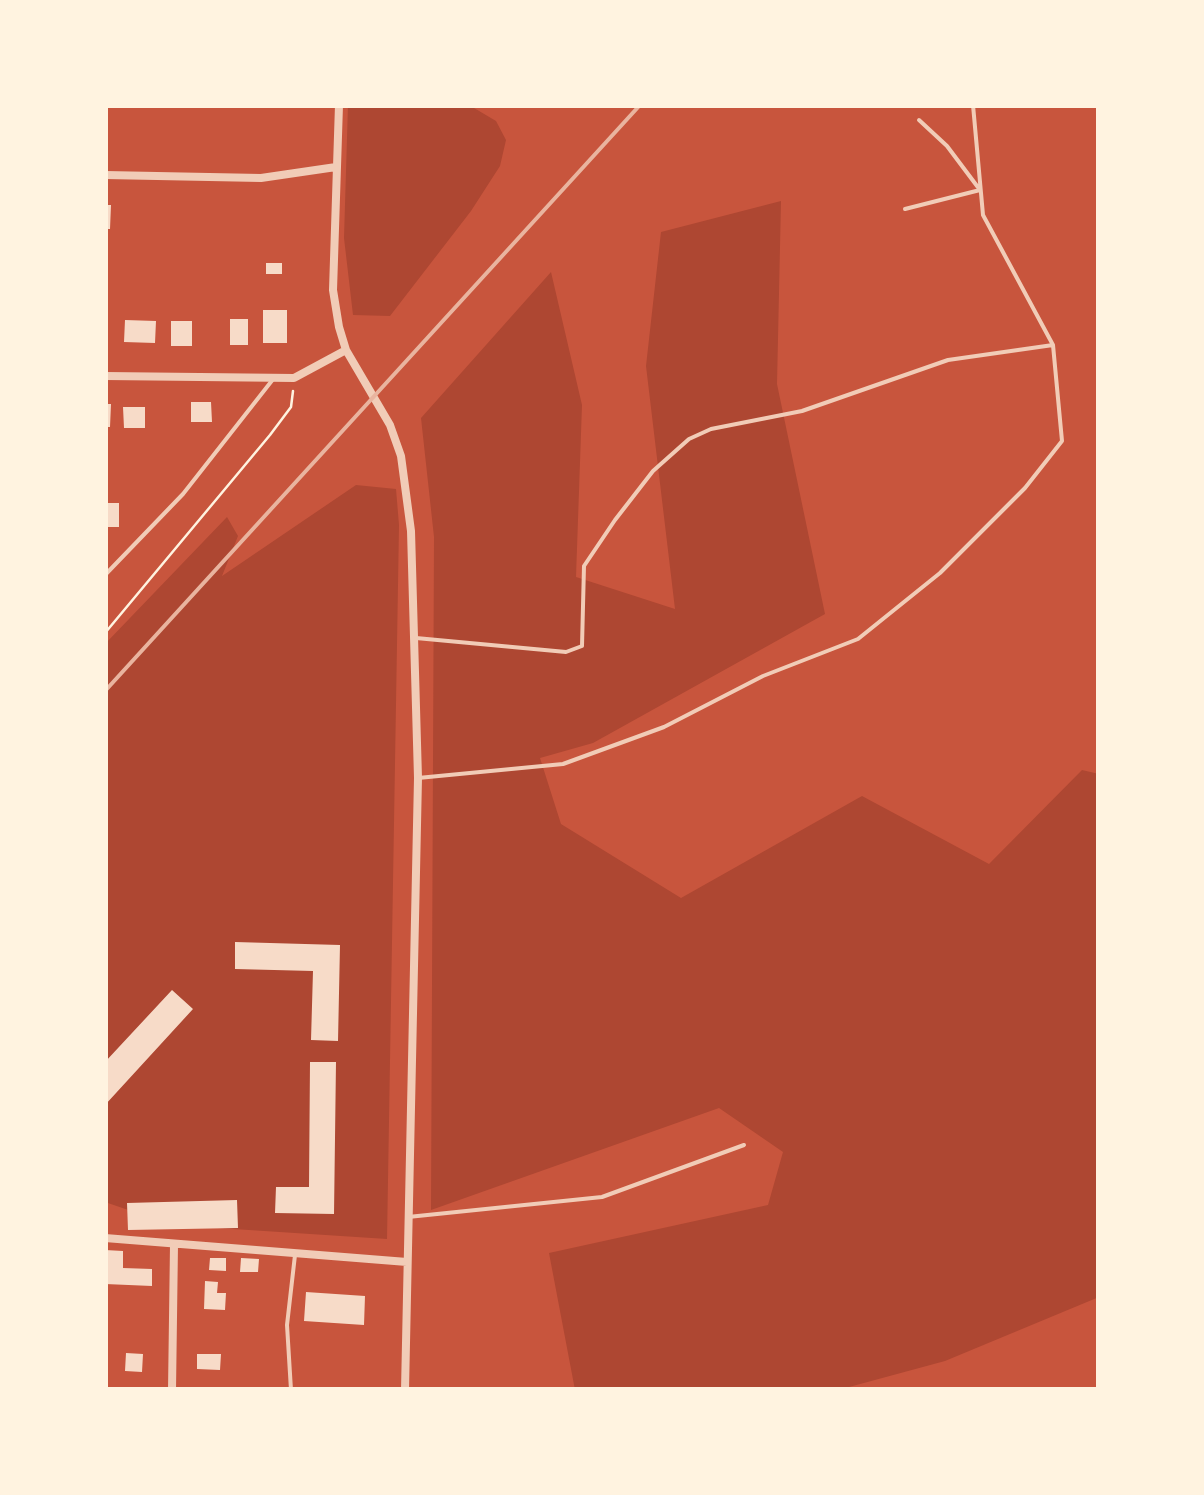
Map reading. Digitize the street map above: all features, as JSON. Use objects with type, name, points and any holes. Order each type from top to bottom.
[{"type":"street","points":[[339,105],[333,290],[346,350],[390,425],[401,456],[412,530],[418,778],[405,1390]]},
{"type":"street","points":[[105,175],[262,178],[336,167]]},
{"type":"street","points":[[105,376],[294,378],[346,350]]},
{"type":"street","points":[[105,1238],[408,1262]]},
{"type":"street","points":[[172,1390],[174,1245]]},
{"type":"lane","points":[[418,778],[563,764],[664,727],[762,676],[858,639],[940,573],[1026,488],[1062,441],[1053,345],[983,216],[972,105]]},
{"type":"lane","points":[[919,120],[947,146],[980,190]]},
{"type":"lane","points":[[905,209],[980,190]]},
{"type":"lane","points":[[416,638],[566,652],[582,646],[584,566],[653,470],[689,438],[711,429],[802,411],[948,360],[1053,345]]},
{"type":"lane","points":[[105,575],[183,494],[274,378]]},
{"type":"lane","points":[[408,1217],[602,1198],[744,1145]]},
{"type":"lane","points":[[291,1390],[287,1325],[296,1254]]},
{"type":"path","points":[[105,632],[292,407],[294,378]]},
{"type":"shaded area","points":[[348,105],[469,105],[496,121],[506,140],[500,166],[471,211],[390,316],[353,315],[344,238]]},
{"type":"shaded area","points":[[781,201],[777,384],[825,614],[593,743],[540,758],[561,824],[681,898],[862,796],[989,864],[1082,770],[1099,774],[1099,1297],[945,1361],[838,1390],[575,1390],[549,1253],[768,1205],[783,1152],[719,1108],[431,1210],[434,537],[421,418],[551,272],[582,405],[576,577],[675,609],[646,366],[661,232]]},
{"type":"shaded area","points":[[356,485],[396,489],[399,525],[387,1239],[172,1225],[105,1202],[105,644],[227,517],[238,536],[222,576]]},
{"type":"building","points":[[105,205],[111,205],[110,229],[105,229]]},
{"type":"building","points":[[266,263],[282,263],[282,274],[266,274]]},
{"type":"building","points":[[263,310],[287,310],[287,343],[263,343]]},
{"type":"building","points":[[230,319],[248,319],[248,345],[230,345]]},
{"type":"building","points":[[125,320],[156,321],[155,343],[124,342]]},
{"type":"building","points":[[171,321],[192,321],[192,346],[171,346]]},
{"type":"building","points":[[191,402],[211,402],[212,422],[191,422]]},
{"type":"building","points":[[105,404],[111,404],[110,427],[105,427]]},
{"type":"building","points":[[123,407],[145,407],[145,428],[124,428]]},
{"type":"building","points":[[105,503],[119,503],[119,527],[105,527]]},
{"type":"building","points":[[235,942],[340,945],[338,1041],[311,1040],[313,971],[235,969]]},
{"type":"building","points":[[172,990],[193,1009],[105,1105],[105,1062]]},
{"type":"building","points":[[310,1062],[336,1062],[334,1214],[275,1213],[276,1187],[309,1187]]},
{"type":"building","points":[[237,1200],[238,1228],[128,1230],[127,1203]]},
{"type":"building","points":[[105,1250],[123,1251],[123,1268],[152,1269],[152,1286],[105,1284]]},
{"type":"building","points":[[210,1258],[226,1258],[226,1271],[209,1270]]},
{"type":"building","points":[[241,1258],[259,1259],[258,1272],[240,1272]]},
{"type":"building","points":[[205,1281],[218,1282],[217,1293],[226,1293],[225,1310],[204,1309]]},
{"type":"building","points":[[306,1292],[365,1296],[364,1325],[304,1321]]},
{"type":"building","points":[[126,1353],[143,1354],[142,1372],[125,1371]]},
{"type":"building","points":[[197,1354],[221,1354],[220,1370],[197,1369]]},
{"type":"railway","points":[[105,691],[640,105]]}]
